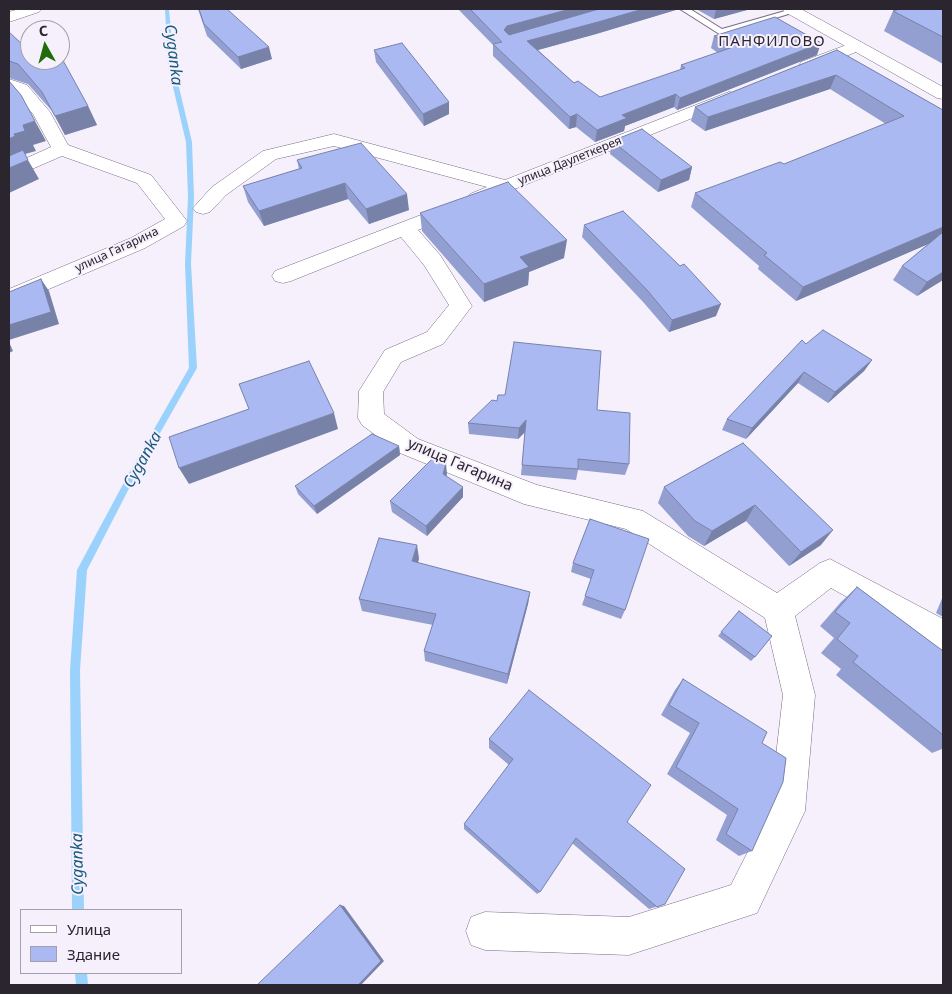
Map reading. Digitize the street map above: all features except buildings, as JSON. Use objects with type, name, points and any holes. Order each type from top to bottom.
[{"type":"street","points":[[13,13],[34,9]]},
{"type":"street","points":[[792,10],[943,94]]},
{"type":"street","points":[[789,73],[857,46]]},
{"type":"street","points":[[9,84],[21,89],[41,112],[61,149],[9,172]]},
{"type":"street","name":"улица Даулеткерея","points":[[464,203],[744,91]]},
{"type":"street","points":[[203,208],[219,190],[270,155],[334,140],[507,186]]},
{"type":"street","name":"улица Гагарина","points":[[9,298],[138,243],[177,221],[144,179],[61,149]]},
{"type":"street","points":[[283,276],[439,214]]},
{"type":"street","name":"улица Гагарина","points":[[404,227],[432,260],[461,306],[435,338],[394,356],[371,392],[372,418],[408,446],[534,496],[633,519],[778,610]]},
{"type":"street","points":[[485,931],[629,936],[744,900],[787,811],[799,695],[778,610],[830,572],[943,635]]},
{"type":"lane","points":[[684,9],[721,32],[792,10]]},
{"type":"waterway","name":"Cyganka","points":[[78,909],[75,670],[82,570],[132,475],[193,368],[188,264],[191,197],[189,142],[171,66],[167,9]]},
{"type":"waterway","name":"Cyganka","points":[[81,974],[82,985]]},
{"type":"district","name":"ПАНФИЛОВО","points":[[772,42]]}]
